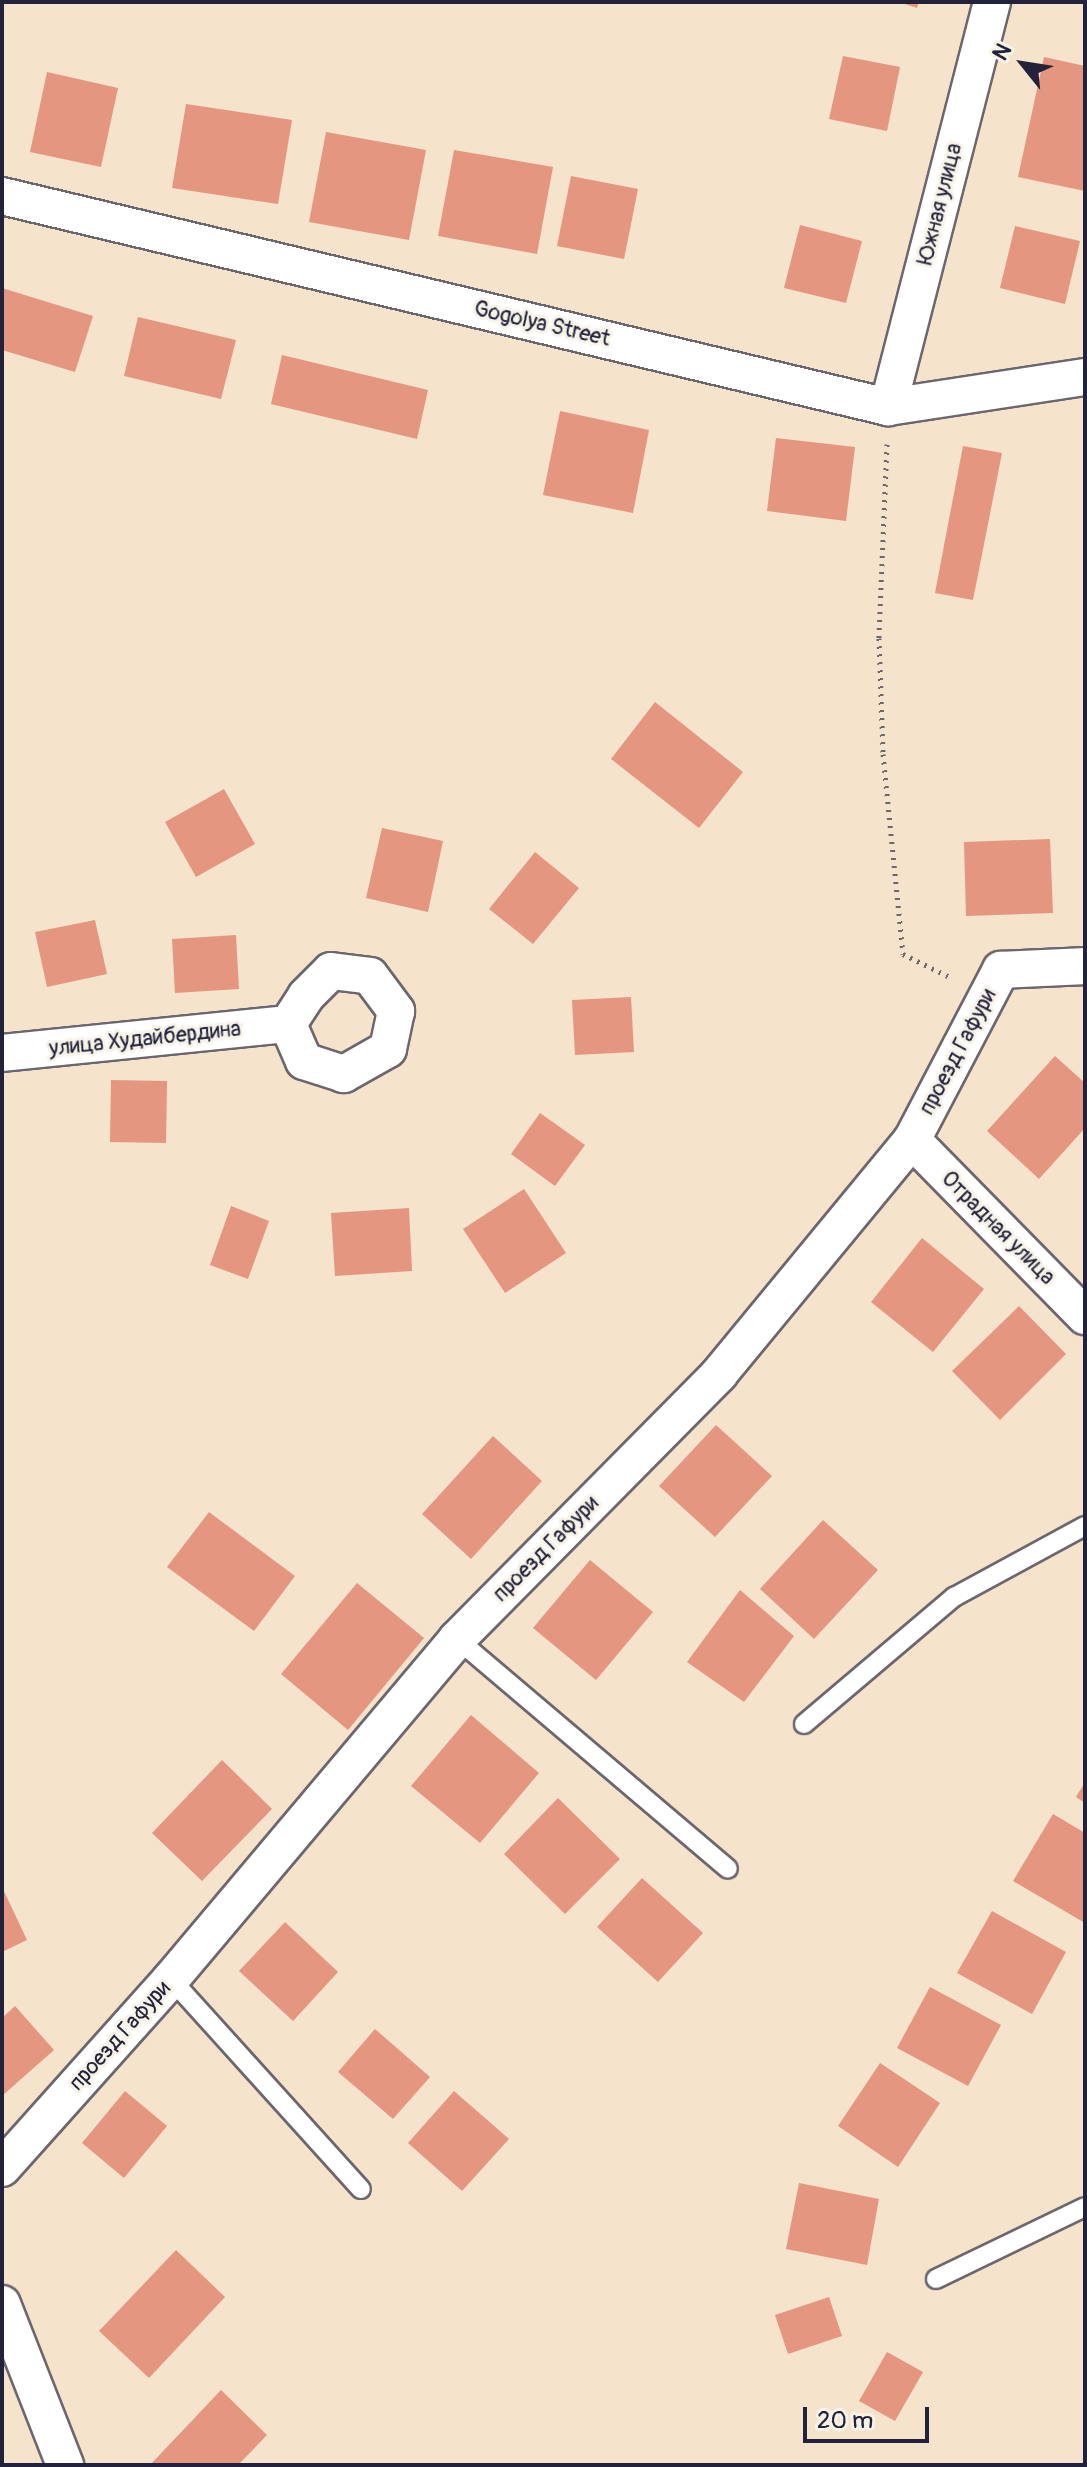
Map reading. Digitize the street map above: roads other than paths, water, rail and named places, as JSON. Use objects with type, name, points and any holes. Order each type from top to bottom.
[{"type":"street","name":"Южная улица","points":[[888,407],[992,2]]},
{"type":"street","name":"Gogolya Street","points":[[2,196],[888,407],[1085,377]]},
{"type":"street","name":"проезд Гафури","points":[[2,2168],[171,1979],[457,1639],[719,1374],[912,1140],[1001,970],[1085,966]]},
{"type":"street","name":"улица Худайбердина","points":[[2,1053],[288,1024]]},
{"type":"street","name":"Отрадная улица","points":[[912,1140],[1085,1316]]},
{"type":"street","points":[[2,2304],[65,2465]]},
{"type":"lane","points":[[804,1724],[954,1597],[1085,1526]]},
{"type":"lane","points":[[457,1639],[728,1869]]},
{"type":"lane","points":[[171,1979],[361,2189]]},
{"type":"lane","points":[[936,2279],[1085,2207]]}]
